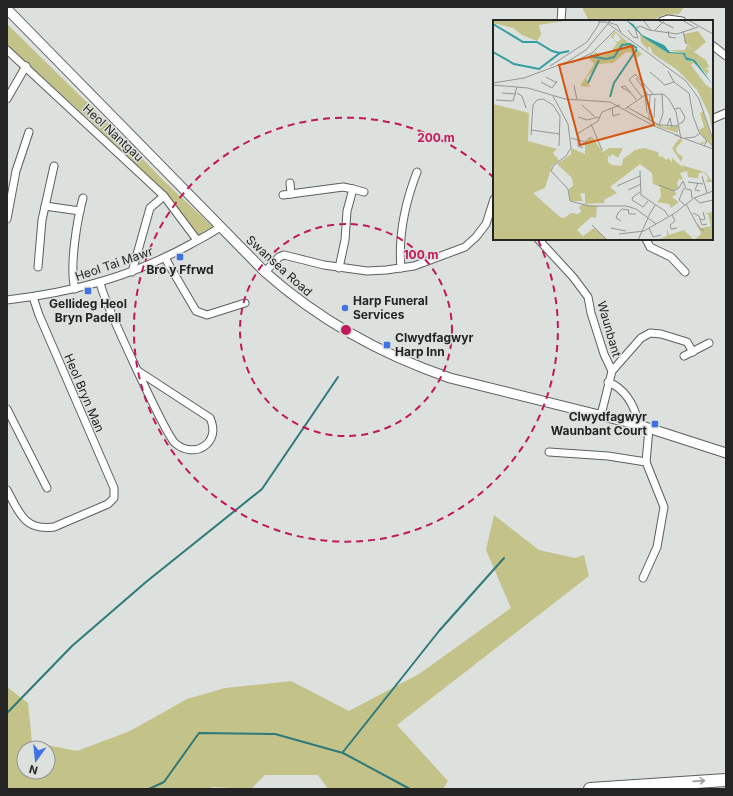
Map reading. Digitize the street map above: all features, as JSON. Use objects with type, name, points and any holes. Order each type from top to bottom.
[{"type":"highway","points":[[590,789],[726,780]]},
{"type":"street","points":[[561,20],[562,7]]},
{"type":"street","name":"Swansea Road","points":[[7,10],[265,272],[294,298],[329,321],[384,351],[422,368],[450,378],[639,425],[726,453]]},
{"type":"street","points":[[664,20],[668,18],[677,20]]},
{"type":"street","points":[[713,46],[726,56]]},
{"type":"street","name":"Heol Nantgau","points":[[7,50],[26,66],[164,196],[197,240]]},
{"type":"street","points":[[7,99],[26,66]]},
{"type":"street","points":[[713,119],[726,113]]},
{"type":"street","points":[[7,219],[16,171],[29,132]]},
{"type":"street","points":[[38,267],[45,206],[54,166]]},
{"type":"street","points":[[401,268],[399,242],[401,226],[417,172]]},
{"type":"street","points":[[290,183],[291,194]]},
{"type":"street","points":[[283,195],[343,187],[364,192]]},
{"type":"street","points":[[339,268],[346,240],[348,211],[353,189]]},
{"type":"street","points":[[132,272],[150,208],[164,196]]},
{"type":"street","points":[[75,290],[73,280],[80,211],[83,198]]},
{"type":"street","points":[[45,206],[80,211]]},
{"type":"street","points":[[265,272],[279,257],[284,255],[339,268],[367,271],[401,268],[428,261],[465,247],[491,219],[493,206]]},
{"type":"street","name":"Heol Tai Mawr","points":[[7,300],[75,290],[132,272],[165,258],[220,227]]},
{"type":"street","name":"Waunbant","points":[[539,240],[583,288],[588,297],[591,313],[604,354],[612,370]]},
{"type":"street","points":[[646,240],[650,247],[671,257],[685,272]]},
{"type":"street","points":[[165,258],[196,311],[207,315],[245,303]]},
{"type":"street","points":[[100,282],[105,299],[138,371],[171,440],[176,445],[193,450],[201,448],[211,440],[214,431],[210,418],[138,371]]},
{"type":"street","name":"Heol Bryn Man","points":[[7,490],[26,521],[34,526],[45,528],[54,527],[108,504],[114,498],[114,488],[38,315],[33,297]]},
{"type":"street","points":[[601,415],[612,370],[640,338],[650,333],[661,334],[686,342],[693,352]]},
{"type":"street","points":[[684,356],[709,343]]},
{"type":"street","points":[[608,382],[619,386],[636,412],[639,425]]},
{"type":"street","points":[[7,409],[47,488]]},
{"type":"street","points":[[643,578],[657,547],[664,506],[646,462],[649,429]]},
{"type":"street","points":[[549,452],[608,456],[646,462]]},
{"type":"green space","points":[[582,7],[684,7],[679,14],[663,15],[653,20],[588,20]]},
{"type":"green space","points":[[7,24],[117,132],[164,181],[213,227],[197,235],[162,191],[92,122],[7,45]]},
{"type":"green space","points":[[494,515],[539,550],[575,558],[584,555],[589,576],[397,725],[448,781],[443,789],[328,789],[318,775],[265,775],[251,789],[212,787],[210,789],[7,789],[7,687],[28,703],[32,740],[16,740],[16,780],[56,780],[56,747],[77,751],[130,731],[187,699],[225,688],[291,681],[349,711],[419,674],[511,608],[486,550]]},
{"type":"waterway","points":[[7,713],[72,646],[146,582],[262,489],[338,377]]},
{"type":"waterway","points":[[343,752],[439,631],[504,558]]},
{"type":"waterway","points":[[149,789],[164,782],[199,733],[275,734],[343,753],[410,789]]},
{"type":"place","name":"Bro y Ffrwd","points":[[180,257]]},
{"type":"place","name":"Gellideg Heol Bryn Padell","points":[[88,291]]},
{"type":"place","name":"Harp Funeral Services","points":[[345,308]]},
{"type":"place","name":"Clwydfagwyr Harp Inn","points":[[387,345]]},
{"type":"place","name":"Clwydfagwyr Waunbant Court","points":[[655,424]]}]
